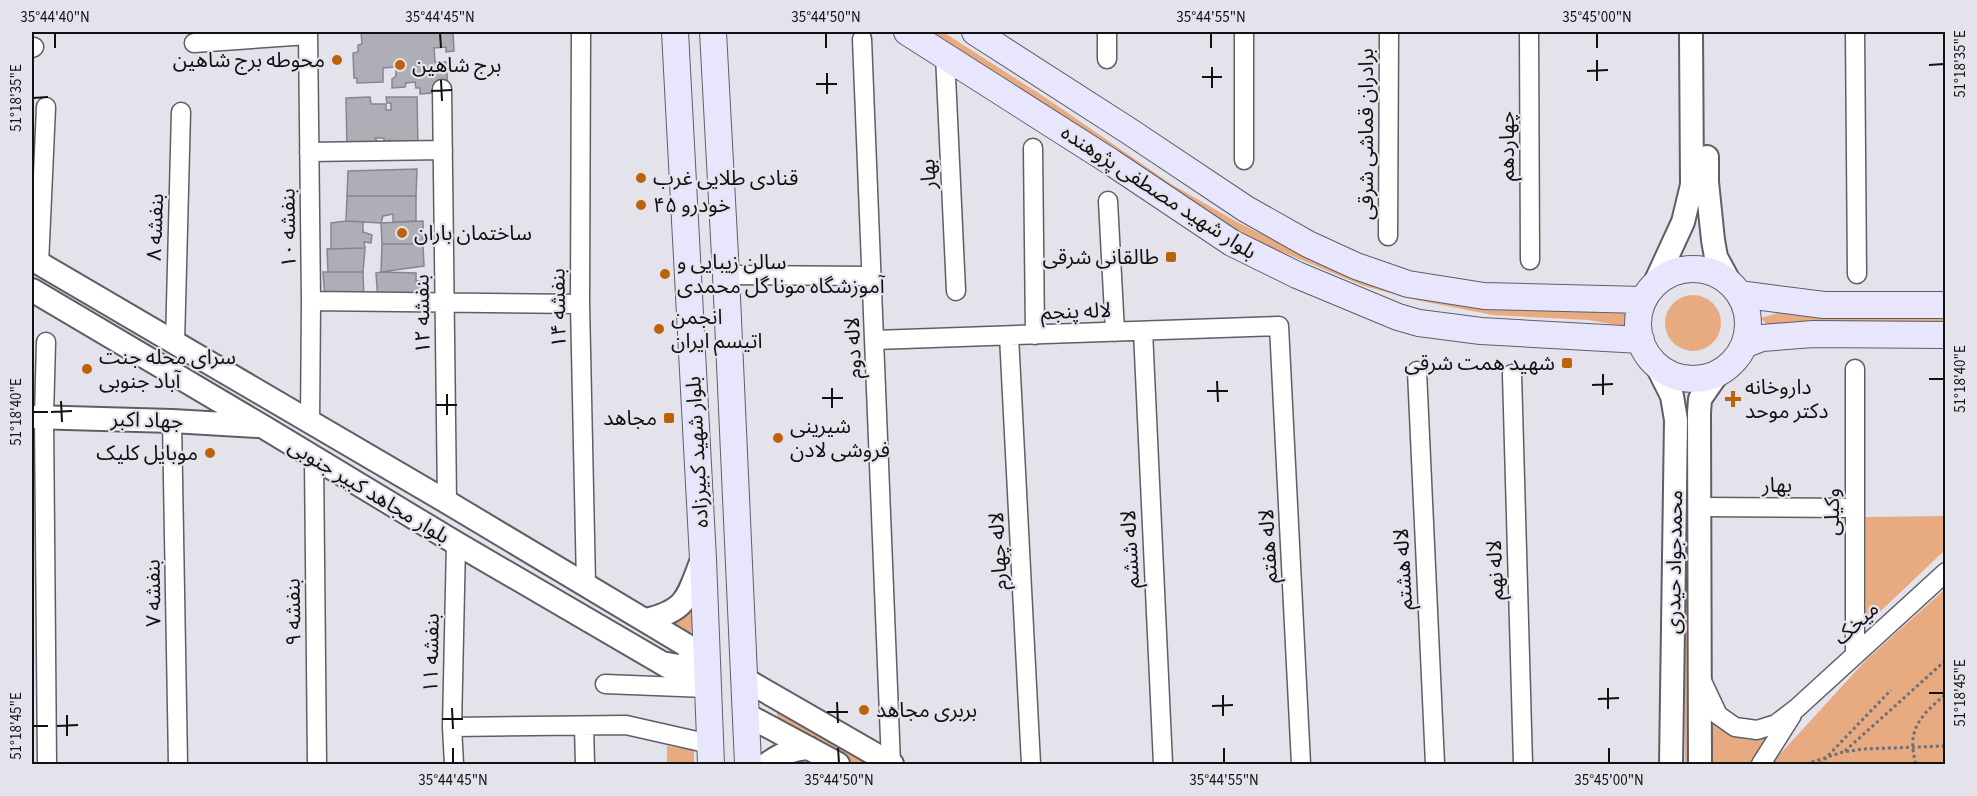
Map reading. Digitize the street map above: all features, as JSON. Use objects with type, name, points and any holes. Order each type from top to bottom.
[{"type":"main road","name":"بلوار شهید کبیرزاده","points":[[675,32],[711,754]]},
{"type":"main road","name":"بلوار شهید کبیرزاده","points":[[713,32],[746,680],[748,765]]},
{"type":"main road","points":[[716,75],[722,32]]},
{"type":"main road","name":"بلوار شهید مصطفی پژوهنده","points":[[907,32],[1111,162],[1232,243],[1297,275],[1398,317],[1419,323],[1481,331],[1641,340]]},
{"type":"main road","name":"بلوار شهید مصطفی پژوهنده","points":[[975,32],[1246,209],[1308,244],[1356,266],[1408,284],[1484,296],[1523,299],[1648,293]]},
{"type":"main road","points":[[1701,269],[1718,275],[1735,289],[1745,306],[1747,332],[1744,345],[1733,361],[1718,373],[1702,378],[1686,378],[1670,374],[1656,364],[1647,353],[1638,326],[1639,313],[1648,293],[1668,275],[1684,270],[1701,269]]},
{"type":"main road","points":[[1735,289],[1824,305],[1946,305]]},
{"type":"main road","points":[[1744,345],[1762,338],[1813,334],[1946,334]]},
{"type":"street","name":"بنفشه ۱۴","points":[[581,32],[580,304],[586,584]]},
{"type":"street","points":[[1107,32],[1107,59]]},
{"type":"street","points":[[1244,32],[1244,160]]},
{"type":"street","name":"برادران قماشی شرقی","points":[[1388,236],[1389,32]]},
{"type":"street","name":"چهاردهم","points":[[1529,32],[1530,260]]},
{"type":"street","points":[[1648,293],[1683,222],[1692,185],[1691,32]]},
{"type":"street","points":[[1707,32],[1707,182],[1713,240],[1716,257],[1735,289]]},
{"type":"street","points":[[1855,32],[1857,274]]},
{"type":"street","points":[[194,43],[308,33]]},
{"type":"street","name":"بنفشه ۱۰","points":[[308,33],[310,424]]},
{"type":"street","name":"لاله دوم","points":[[862,39],[892,764]]},
{"type":"street","name":"بهار","points":[[945,55],[956,291]]},
{"type":"street","name":"بنفشه ۱۲","points":[[442,89],[447,502]]},
{"type":"street","points":[[35,262],[46,107]]},
{"type":"street","name":"بنفشه ۸","points":[[175,343],[181,112]]},
{"type":"street","points":[[1033,148],[1035,335]]},
{"type":"street","points":[[309,152],[443,150]]},
{"type":"street","points":[[1108,201],[1115,332]]},
{"type":"street","name":"بلوار مجاهد کبیر جنوبی","points":[[35,262],[586,584],[690,650],[690,659],[684,667],[662,663]]},
{"type":"street","points":[[726,275],[872,276]]},
{"type":"street","name":"بلوار مجاهد کبیر جنوبی","points":[[32,290],[456,543],[708,688]]},
{"type":"street","points":[[311,301],[580,304]]},
{"type":"street","name":"لاله پنجم","points":[[875,340],[1279,326]]},
{"type":"street","name":"لاله هفتم","points":[[1279,326],[1301,765]]},
{"type":"street","name":"لاله ششم","points":[[1143,331],[1163,765]]},
{"type":"street","name":"لاله چهارم","points":[[1009,336],[1031,765]]},
{"type":"street","points":[[46,342],[38,417],[47,765]]},
{"type":"street","name":"محمدجواد حیدری","points":[[1656,364],[1672,396],[1676,420],[1671,765]]},
{"type":"street","name":"وکیلی","points":[[1855,369],[1855,655]]},
{"type":"street","name":"لاله هشتم","points":[[1417,371],[1435,765]]},
{"type":"street","name":"محمدجواد حیدری","points":[[1700,765],[1700,399],[1718,373]]},
{"type":"street","name":"لاله نهم","points":[[1512,374],[1523,765]]},
{"type":"street","name":"جهاد اکبر","points":[[38,417],[262,426]]},
{"type":"street","name":"بنفشه ۷","points":[[172,421],[178,765]]},
{"type":"street","name":"بنفشه ۹","points":[[314,459],[317,765]]},
{"type":"street","name":"بهار","points":[[1699,507],[1855,508]]},
{"type":"street","name":"بنفشه ۱۱","points":[[454,765],[452,727],[456,543]]},
{"type":"street","points":[[646,620],[661,616],[682,605],[703,559]]},
{"type":"street","name":"میخک","points":[[1797,708],[1946,572]]},
{"type":"street","points":[[1699,673],[1718,715],[1735,727],[1757,730],[1776,724],[1797,708]]},
{"type":"street","points":[[746,680],[892,764]]},
{"type":"street","points":[[605,684],[708,688]]},
{"type":"street","points":[[1761,765],[1797,708]]},
{"type":"street","points":[[747,715],[838,765]]},
{"type":"street","points":[[452,727],[626,725],[711,754]]},
{"type":"street","points":[[584,726],[585,765]]},
{"type":"street","points":[[767,765],[781,754],[795,749],[809,748]]},
{"type":"path","points":[[1843,752],[1946,660]]},
{"type":"path","points":[[1820,765],[1892,690]]},
{"type":"path","points":[[1916,765],[1912,733],[1931,707],[1946,694]]},
{"type":"path","points":[[1806,765],[1843,752],[1863,749],[1946,746]]},
{"type":"shaded area","points":[[928,32],[943,32],[1046,98],[1171,184],[1237,222],[1333,269],[1528,309],[1625,310],[1628,322],[1624,326],[1588,320],[1493,315],[1416,300],[1364,286],[1235,230]]},
{"type":"shaded area","points":[[1687,295],[1699,295],[1709,299],[1717,307],[1721,323],[1717,339],[1709,347],[1699,351],[1687,351],[1677,347],[1669,339],[1665,329],[1665,317],[1669,307],[1677,299]]},
{"type":"shaded area","points":[[1781,312],[1945,312],[1946,326],[1767,325],[1761,318]]},
{"type":"shaded area","points":[[1694,417],[1695,764],[1685,764],[1683,418]]},
{"type":"shaded area","points":[[1946,516],[1945,550],[1866,625],[1866,517]]},
{"type":"shaded area","points":[[1945,589],[1945,764],[1771,764],[1866,660]]},
{"type":"shaded area","points":[[692,599],[692,631],[689,634],[667,621]]},
{"type":"shaded area","points":[[776,710],[881,764],[853,764],[778,719]]},
{"type":"shaded area","points":[[1709,717],[1740,738],[1754,740],[1762,738],[1779,728],[1752,764],[1711,764]]},
{"type":"shaded area","points":[[667,746],[694,750],[694,764],[667,764]]},
{"type":"building","name":"برج شاهین","points":[[361,32],[453,32],[454,51],[446,52],[446,47],[434,48],[435,62],[446,62],[448,87],[444,92],[420,94],[420,88],[416,88],[415,82],[406,83],[405,87],[392,88],[396,67],[383,68],[383,82],[357,83],[357,78],[354,78],[353,53],[358,52],[358,45],[362,44]]},
{"type":"building","points":[[370,97],[371,104],[386,104],[386,110],[391,110],[391,103],[387,103],[386,97],[417,97],[418,148],[391,149],[390,140],[375,138],[378,143],[347,149],[346,98]]},
{"type":"building","points":[[417,169],[416,196],[347,196],[348,171]]},
{"type":"building","points":[[347,196],[416,196],[416,221],[393,222],[393,214],[383,216],[381,223],[346,221]]},
{"type":"building","name":"ساختمان باران","points":[[423,221],[423,244],[382,244],[381,223]]},
{"type":"building","points":[[363,222],[363,232],[372,235],[371,243],[364,242],[365,248],[331,249],[331,223]]},
{"type":"building","points":[[382,244],[423,244],[424,266],[381,272]]},
{"type":"building","points":[[365,248],[363,272],[328,272],[327,249]]},
{"type":"building","points":[[323,272],[363,272],[364,300],[325,299]]},
{"type":"building","points":[[376,273],[416,273],[416,281],[420,281],[420,295],[378,301]]},
{"type":"place","name":"محوطه برج شاهین","points":[[337,60]]},
{"type":"place","name":"برج شاهین","points":[[400,65]]},
{"type":"place","name":"قنادی طلایی غرب","points":[[641,178]]},
{"type":"place","name":"خودرو ۴۵","points":[[641,205]]},
{"type":"place","name":"ساختمان باران","points":[[402,233]]},
{"type":"place","name":"طالقانی شرقی","points":[[1171,257]]},
{"type":"place","name":"سالن زیبایی و آموزشگاه مونا گل محمدی","points":[[665,274]]},
{"type":"place","name":"انجمن اتیسم ایران","points":[[659,329]]},
{"type":"place","name":"شهید همت شرقی","points":[[1567,363]]},
{"type":"place","name":"سرای محله جنت آباد جنوبی","points":[[87,369]]},
{"type":"place","name":"داروخانه دکتر موحد","points":[[1733,399]]},
{"type":"place","name":"مجاهد","points":[[669,418]]},
{"type":"place","name":"شیرینی فروشی لادن","points":[[778,438]]},
{"type":"place","name":"موبایل کلیک","points":[[210,453]]},
{"type":"place","name":"بربری مجاهد","points":[[864,710]]}]
